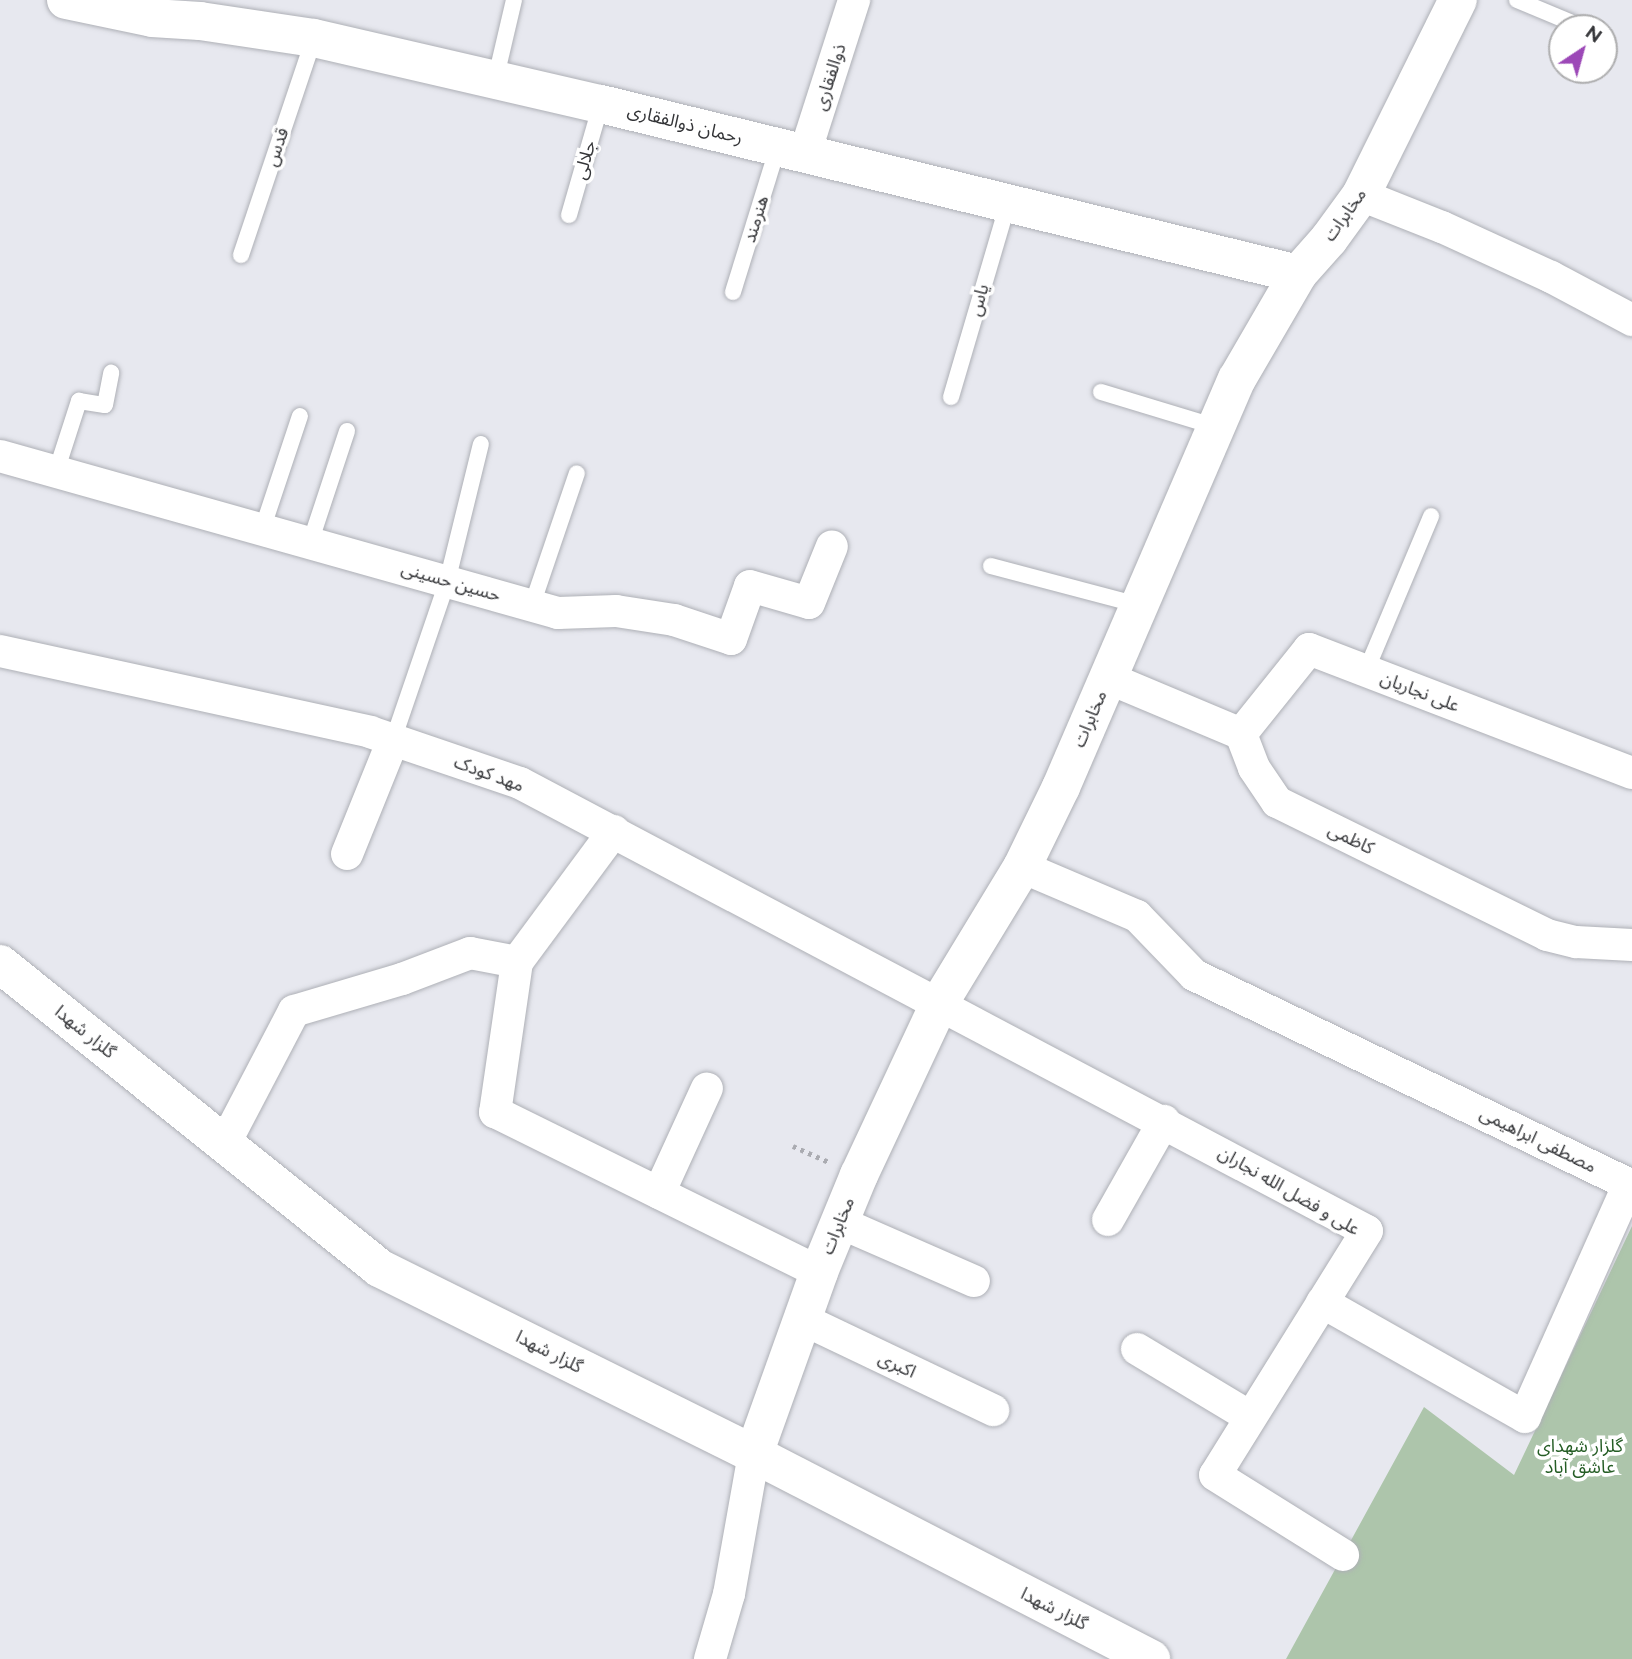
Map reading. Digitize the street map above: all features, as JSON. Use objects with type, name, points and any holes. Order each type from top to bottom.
[{"type":"street","name":"ذوالفقاری","points":[[792,150],[855,0]]},
{"type":"street","name":"مخابرات","points":[[754,1454],[819,1272],[859,1175],[940,1002],[1022,867],[1108,678],[1237,379],[1298,274],[1329,239],[1361,195],[1458,0]]},
{"type":"street","name":"رحمان ذوالفقاری","points":[[84,2],[152,18],[202,10],[1298,274]]},
{"type":"street","points":[[1361,195],[1527,266],[1632,320]]},
{"type":"street","name":"حسین حسینی","points":[[0,456],[558,613],[616,611],[674,620],[731,639],[750,586],[808,603],[832,546]]},
{"type":"street","name":"علی نجاریان","points":[[1241,734],[1309,649],[1632,773]]},
{"type":"street","name":"مهد کودک","points":[[0,651],[370,732],[520,783],[940,1002]]},
{"type":"street","points":[[1108,678],[1241,734]]},
{"type":"street","name":"کاظمی","points":[[1241,734],[1254,768],[1277,802],[1547,936],[1576,942],[1632,945]]},
{"type":"street","points":[[347,854],[393,740]]},
{"type":"street","points":[[614,831],[517,962],[495,1112],[819,1272]]},
{"type":"street","name":"مصطفی ابراهیمی","points":[[1022,867],[1137,916],[1194,975],[1629,1184],[1525,1417],[1322,1302]]},
{"type":"street","points":[[225,1143],[294,1011],[402,979],[470,953],[517,962]]},
{"type":"street","name":"گلزار شهدا","points":[[0,964],[379,1268],[754,1454],[1151,1659]]},
{"type":"street","name":"علی و فضل الله نجاران","points":[[940,1002],[1367,1231],[1215,1475],[1343,1555]]},
{"type":"street","points":[[659,1193],[707,1088]]},
{"type":"street","points":[[1108,1220],[1164,1121]]},
{"type":"street","points":[[841,1223],[974,1281]]},
{"type":"street","name":"اکبری","points":[[802,1319],[993,1410]]},
{"type":"street","points":[[1137,1349],[1251,1417]]},
{"type":"street","points":[[710,1659],[729,1594],[754,1454]]},
{"type":"lane","points":[[495,81],[514,0]]},
{"type":"lane","points":[[1517,0],[1550,14]]},
{"type":"lane","name":"قدس","points":[[241,255],[314,38]]},
{"type":"lane","name":"جلالی","points":[[569,215],[601,104]]},
{"type":"lane","name":"هنرمند","points":[[733,292],[792,150]]},
{"type":"lane","name":"یاس","points":[[951,397],[1008,203]]},
{"type":"lane","points":[[56,472],[79,401],[105,405],[111,373]]},
{"type":"lane","points":[[1101,392],[1216,427]]},
{"type":"lane","points":[[262,530],[300,416]]},
{"type":"lane","points":[[310,543],[347,430]]},
{"type":"lane","points":[[393,740],[447,582],[481,444]]},
{"type":"lane","points":[[533,605],[577,473]]},
{"type":"lane","points":[[1366,671],[1432,516]]},
{"type":"lane","points":[[991,566],[1139,605]]},
{"type":"green space","name":"گلزار شهدای عاشق آباد","points":[[1632,1226],[1632,1659],[1286,1659],[1424,1407],[1514,1475]]}]
